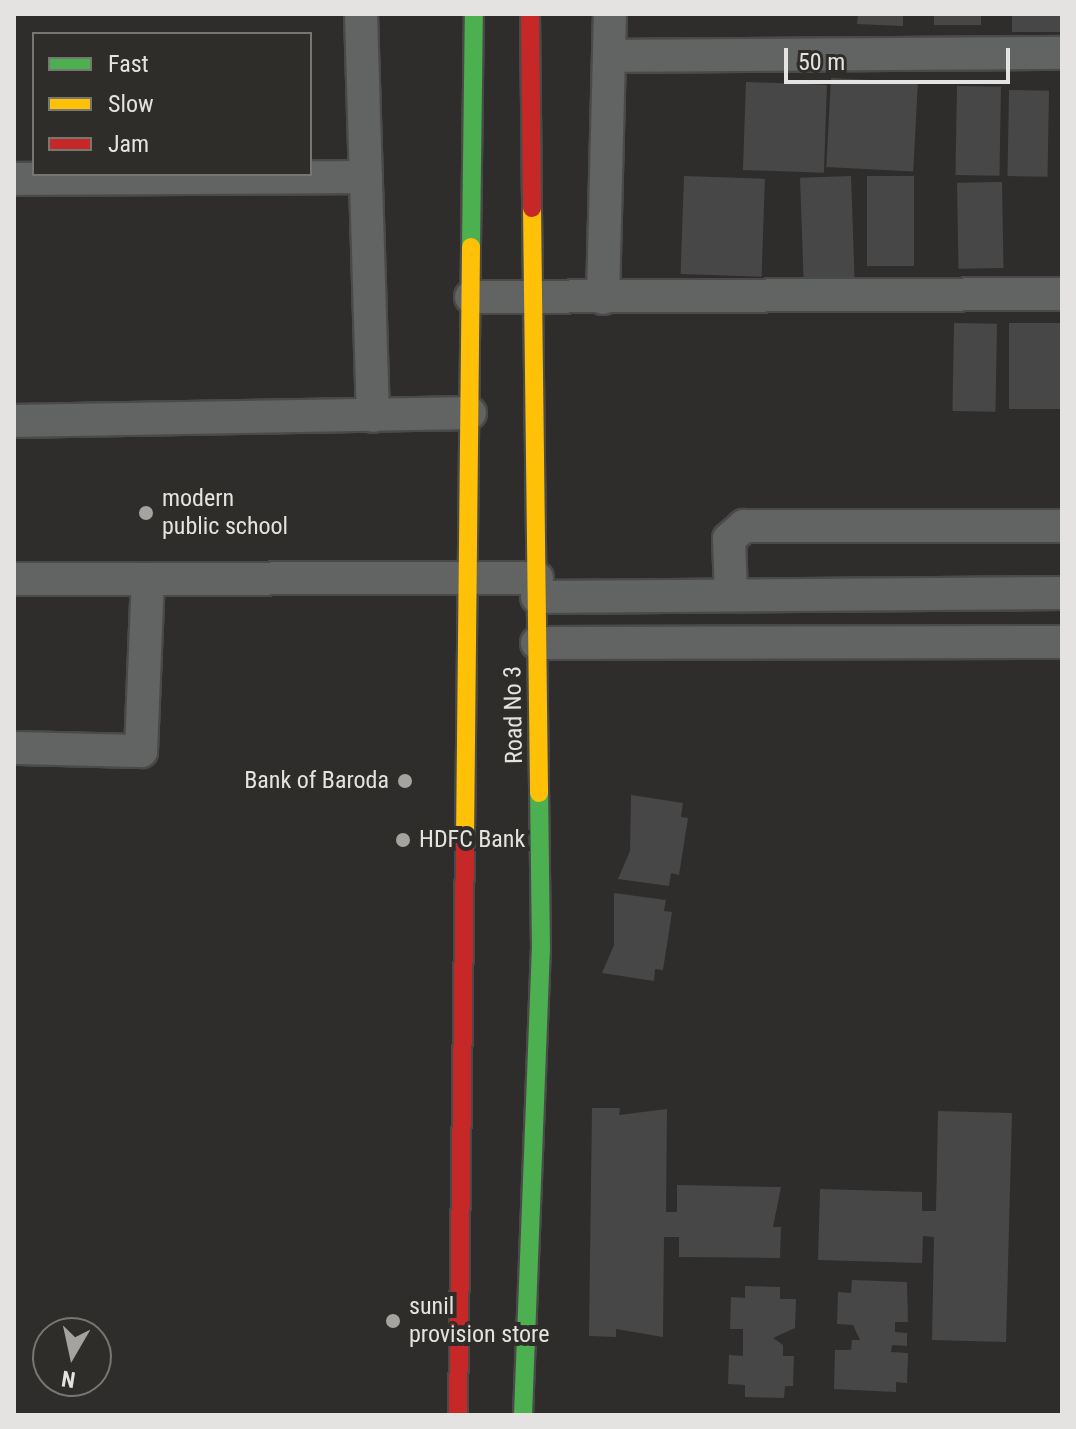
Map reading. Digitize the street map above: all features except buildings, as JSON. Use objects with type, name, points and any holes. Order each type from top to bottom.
[{"type":"street","points":[[361,14],[373,416]]},
{"type":"street","name":"Road No 3","points":[[458,1415],[474,14]]},
{"type":"street","name":"Road No 3","points":[[523,1415],[541,950],[530,14]]},
{"type":"street","points":[[603,298],[610,14]]},
{"type":"street","points":[[611,56],[1062,53]]},
{"type":"street","points":[[14,179],[366,177]]},
{"type":"street","points":[[471,297],[1062,294]]},
{"type":"street","points":[[14,421],[470,413]]},
{"type":"street","points":[[731,595],[729,539],[744,526],[1062,526]]},
{"type":"street","points":[[14,579],[469,581],[537,588],[731,595],[1062,593]]},
{"type":"street","points":[[14,748],[141,751],[148,579]]},
{"type":"street","points":[[537,643],[1062,642]]},
{"type":"traffic: fast","points":[[471,247],[474,14]]},
{"type":"traffic: fast","points":[[523,1415],[541,950],[539,793]]},
{"type":"traffic: slow","points":[[532,208],[539,793]]},
{"type":"traffic: slow","points":[[465,840],[471,247]]},
{"type":"traffic: jam","points":[[530,14],[532,208]]},
{"type":"traffic: jam","points":[[458,1415],[465,840]]},
{"type":"place","name":"modern public school","points":[[146,513]]},
{"type":"place","name":"Bank of Baroda","points":[[405,781]]},
{"type":"place","name":"HDFC Bank","points":[[403,840]]},
{"type":"place","name":"sunil provision store","points":[[393,1321]]}]
